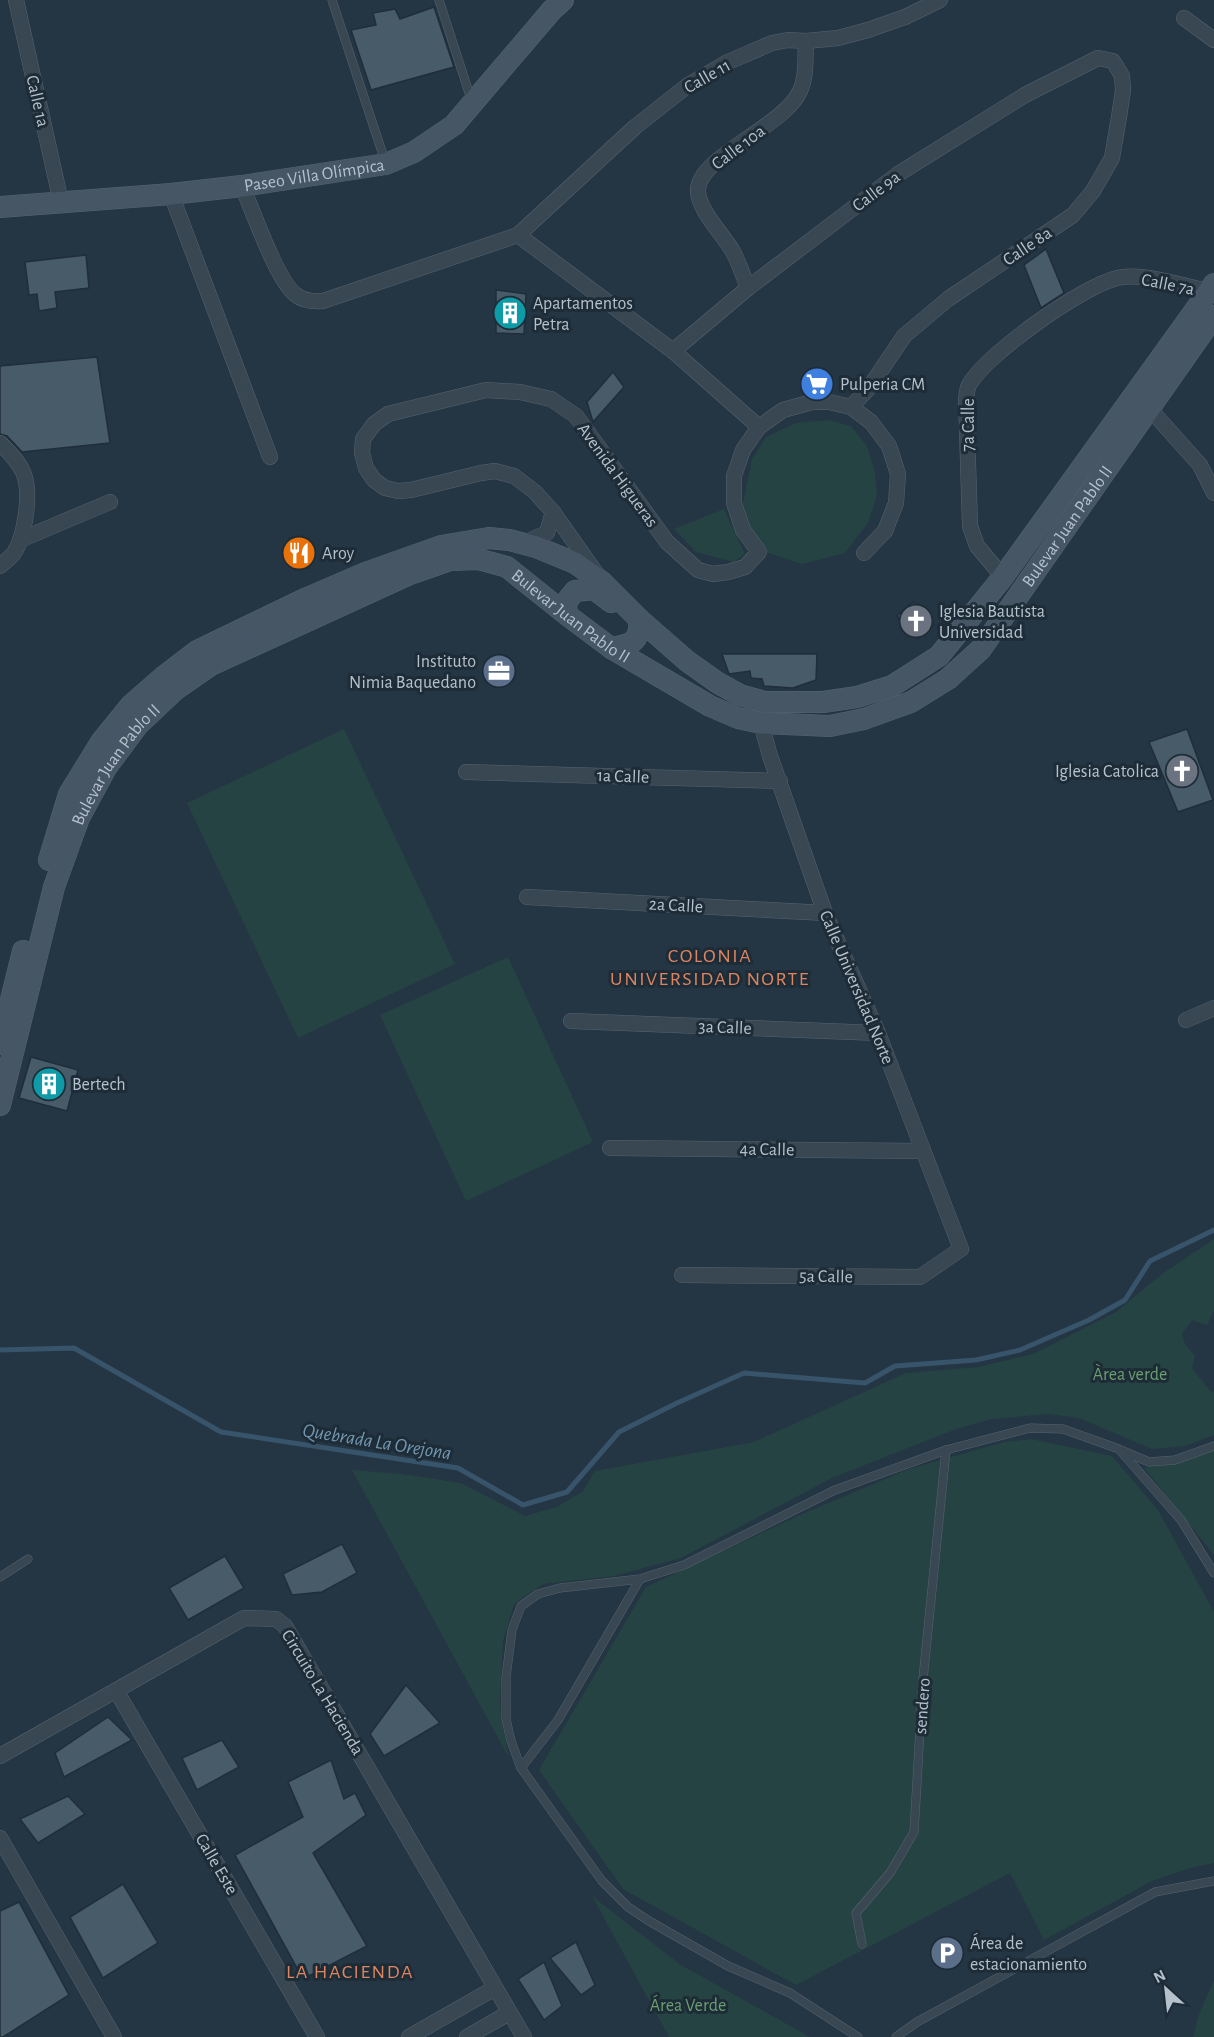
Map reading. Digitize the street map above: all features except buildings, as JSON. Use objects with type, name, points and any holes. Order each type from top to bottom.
[{"type":"main road","name":"Paseo Villa Olímpica","points":[[0,207],[171,194],[242,186],[386,164],[414,152],[454,125],[563,0]]},
{"type":"main road","name":"Bulevar Juan Pablo II","points":[[0,1044],[29,930],[69,794],[102,742],[131,705],[163,676],[197,651],[365,573],[441,546],[489,538],[536,547],[574,563],[602,582],[695,666],[718,683],[740,695],[765,702],[823,702],[857,697],[892,686],[939,656],[1004,577],[1211,288]]},
{"type":"main road","name":"Bulevar Juan Pablo II","points":[[0,1105],[54,887],[79,818],[106,768],[138,725],[175,690],[211,665],[410,574],[450,560],[478,559],[507,567],[611,648],[710,706],[738,718],[761,723],[830,726],[864,719],[911,702],[948,679],[981,649],[1214,316]]},
{"type":"main road","points":[[567,615],[566,602],[575,591],[582,589],[594,589],[614,604],[633,612],[640,631],[636,639],[627,646],[611,648]]},
{"type":"street","name":"Calle 1a","points":[[16,0],[61,202]]},
{"type":"street","name":"Calle 11","points":[[518,235],[636,127],[687,86],[728,62],[772,42],[838,38],[868,30],[905,17],[940,0]]},
{"type":"street","points":[[1184,18],[1214,40]]},
{"type":"street","name":"Calle 10a","points":[[748,288],[733,251],[701,204],[698,191],[701,179],[709,166],[778,118],[795,100],[804,81],[806,41]]},
{"type":"street","name":"Calle 9a","points":[[673,351],[748,288],[898,174],[1024,95],[1098,58]]},
{"type":"street","name":"Calle 8a","points":[[851,407],[869,388],[904,336],[948,299],[1073,215],[1094,191],[1112,158],[1123,90],[1122,76],[1113,61],[1098,58]]},
{"type":"street","points":[[242,186],[267,246],[288,288],[298,297],[311,302],[323,301],[518,235],[673,351],[759,428]]},
{"type":"street","points":[[171,194],[270,457]]},
{"type":"street","name":"Calle 7a","points":[[1093,288],[1118,278],[1141,277],[1211,288]]},
{"type":"street","name":"7a Calle","points":[[1004,577],[977,546],[970,526],[966,398],[968,387],[977,374],[1014,340],[1051,313],[1093,288]]},
{"type":"street","name":"Avenida Higueras","points":[[602,582],[553,512],[535,492],[513,476],[495,471],[411,490],[385,488],[374,480],[366,468],[362,453],[363,439],[374,424],[388,414],[486,390],[520,392],[551,399],[576,416],[667,542],[698,570],[712,574],[745,567],[759,552],[743,530],[734,503],[734,476],[742,450],[759,428],[783,410],[812,402],[829,402],[851,407]]},
{"type":"street","points":[[851,407],[870,422],[889,446],[898,474],[896,503],[885,531],[864,553]]},
{"type":"street","points":[[1149,408],[1200,465],[1214,493]]},
{"type":"street","points":[[0,443],[14,457],[24,472],[28,491],[20,540],[13,555],[0,566]]},
{"type":"street","points":[[20,540],[110,502]]},
{"type":"street","points":[[522,544],[547,533],[553,512]]},
{"type":"street","name":"Calle Universidad Norte","points":[[761,723],[770,756],[825,913],[878,1033],[961,1249]]},
{"type":"street","name":"1a Calle","points":[[466,772],[780,781]]},
{"type":"street","name":"2a Calle","points":[[527,897],[825,913]]},
{"type":"street","points":[[1186,1020],[1214,1008]]},
{"type":"street","name":"3a Calle","points":[[571,1021],[878,1033]]},
{"type":"street","name":"4a Calle","points":[[610,1148],[923,1151]]},
{"type":"street","name":"5a Calle","points":[[682,1275],[920,1277],[961,1249]]},
{"type":"street","name":"Circuito La Hacienda","points":[[0,1756],[117,1692],[244,1618],[276,1619],[285,1626],[524,2037]]},
{"type":"street","name":"Calle Este","points":[[117,1692],[317,2037]]},
{"type":"street","points":[[0,1838],[114,2037]]},
{"type":"street","points":[[409,2037],[495,1988]]},
{"type":"street","points":[[467,2037],[510,2013]]},
{"type":"lane","points":[[332,0],[386,164]]},
{"type":"lane","points":[[439,0],[472,104]]},
{"type":"lane","points":[[858,2037],[790,1994],[728,1966],[628,1907],[602,1881],[521,1768],[506,1719],[506,1677],[512,1630],[520,1606],[538,1594],[560,1587],[640,1579],[684,1565],[835,1490],[946,1450],[1030,1428],[1063,1429],[1149,1462],[1175,1460],[1214,1446]]},
{"type":"lane","points":[[1119,1449],[1181,1520],[1214,1573]]},
{"type":"lane","name":"sendero","points":[[862,1944],[856,1913],[890,1873],[914,1832],[923,1679],[946,1450]]},
{"type":"lane","points":[[0,1577],[28,1559]]},
{"type":"lane","points":[[521,1768],[558,1720],[640,1579]]},
{"type":"lane","points":[[896,2037],[917,2022],[1006,1976],[1155,1892],[1214,1881]]},
{"type":"green space","points":[[828,420],[851,426],[867,446],[875,472],[877,495],[868,523],[845,553],[802,564],[766,552],[752,534],[743,503],[752,459],[766,437],[796,423]]},
{"type":"green space","points":[[724,509],[745,554],[734,562],[696,552],[674,529]]},
{"type":"green space","points":[[344,729],[455,964],[298,1038],[187,803]]},
{"type":"green space","points":[[508,957],[593,1142],[466,1201],[380,1015]]},
{"type":"green space","name":"Àrea verde","points":[[1214,1239],[1214,1311],[1207,1325],[1192,1320],[1182,1334],[1185,1344],[1195,1356],[1192,1368],[1211,1392],[1214,1391],[1214,1435],[1185,1446],[1152,1449],[1079,1418],[1048,1414],[992,1419],[956,1429],[832,1478],[681,1558],[614,1576],[543,1584],[514,1604],[503,1641],[500,1700],[509,1758],[352,1470],[402,1474],[461,1483],[525,1516],[557,1507],[583,1491],[595,1471],[754,1442],[906,1373],[979,1367],[1033,1354],[1116,1312],[1162,1274]]},
{"type":"green space","points":[[1031,1439],[1112,1456],[1158,1510],[1214,1612],[1214,1863],[1190,1868],[1152,1881],[1044,1940],[1010,1873],[796,1985],[623,1889],[539,1770],[646,1587],[800,1515],[909,1469],[1004,1442]]},
{"type":"green space","points":[[1214,1447],[1214,1555],[1144,1468]]},
{"type":"green space","name":"Área Verde","points":[[592,1896],[681,1965],[810,2037],[669,2037]]},
{"type":"green space","points":[[1214,1980],[1214,2037],[1193,2037],[1198,2017]]},
{"type":"waterway","name":"Quebrada La Orejona","points":[[0,1350],[74,1348],[221,1432],[458,1468],[523,1505],[567,1492],[619,1432],[744,1373],[865,1383],[895,1366],[976,1360],[1020,1350],[1089,1320],[1125,1300],[1150,1261],[1214,1230]]},
{"type":"place","name":"Apartamentos Petra","points":[[510,313]]},
{"type":"place","name":"Pulperia CM","points":[[817,384]]},
{"type":"place","name":"Aroy","points":[[299,553]]},
{"type":"place","name":"Iglesia Bautista Universidad","points":[[916,621]]},
{"type":"place","name":"Instituto Nimia Baquedano","points":[[499,671]]},
{"type":"place","name":"Iglesia Catolica","points":[[1182,771]]},
{"type":"place","name":"Bertech","points":[[49,1084]]},
{"type":"place","name":"Área de estacionamiento","points":[[947,1953]]},
{"type":"district","name":"COLONIA UNIVERSIDAD NORTE","points":[[710,966]]},
{"type":"district","name":"LA HACIENDA","points":[[350,1971]]}]
